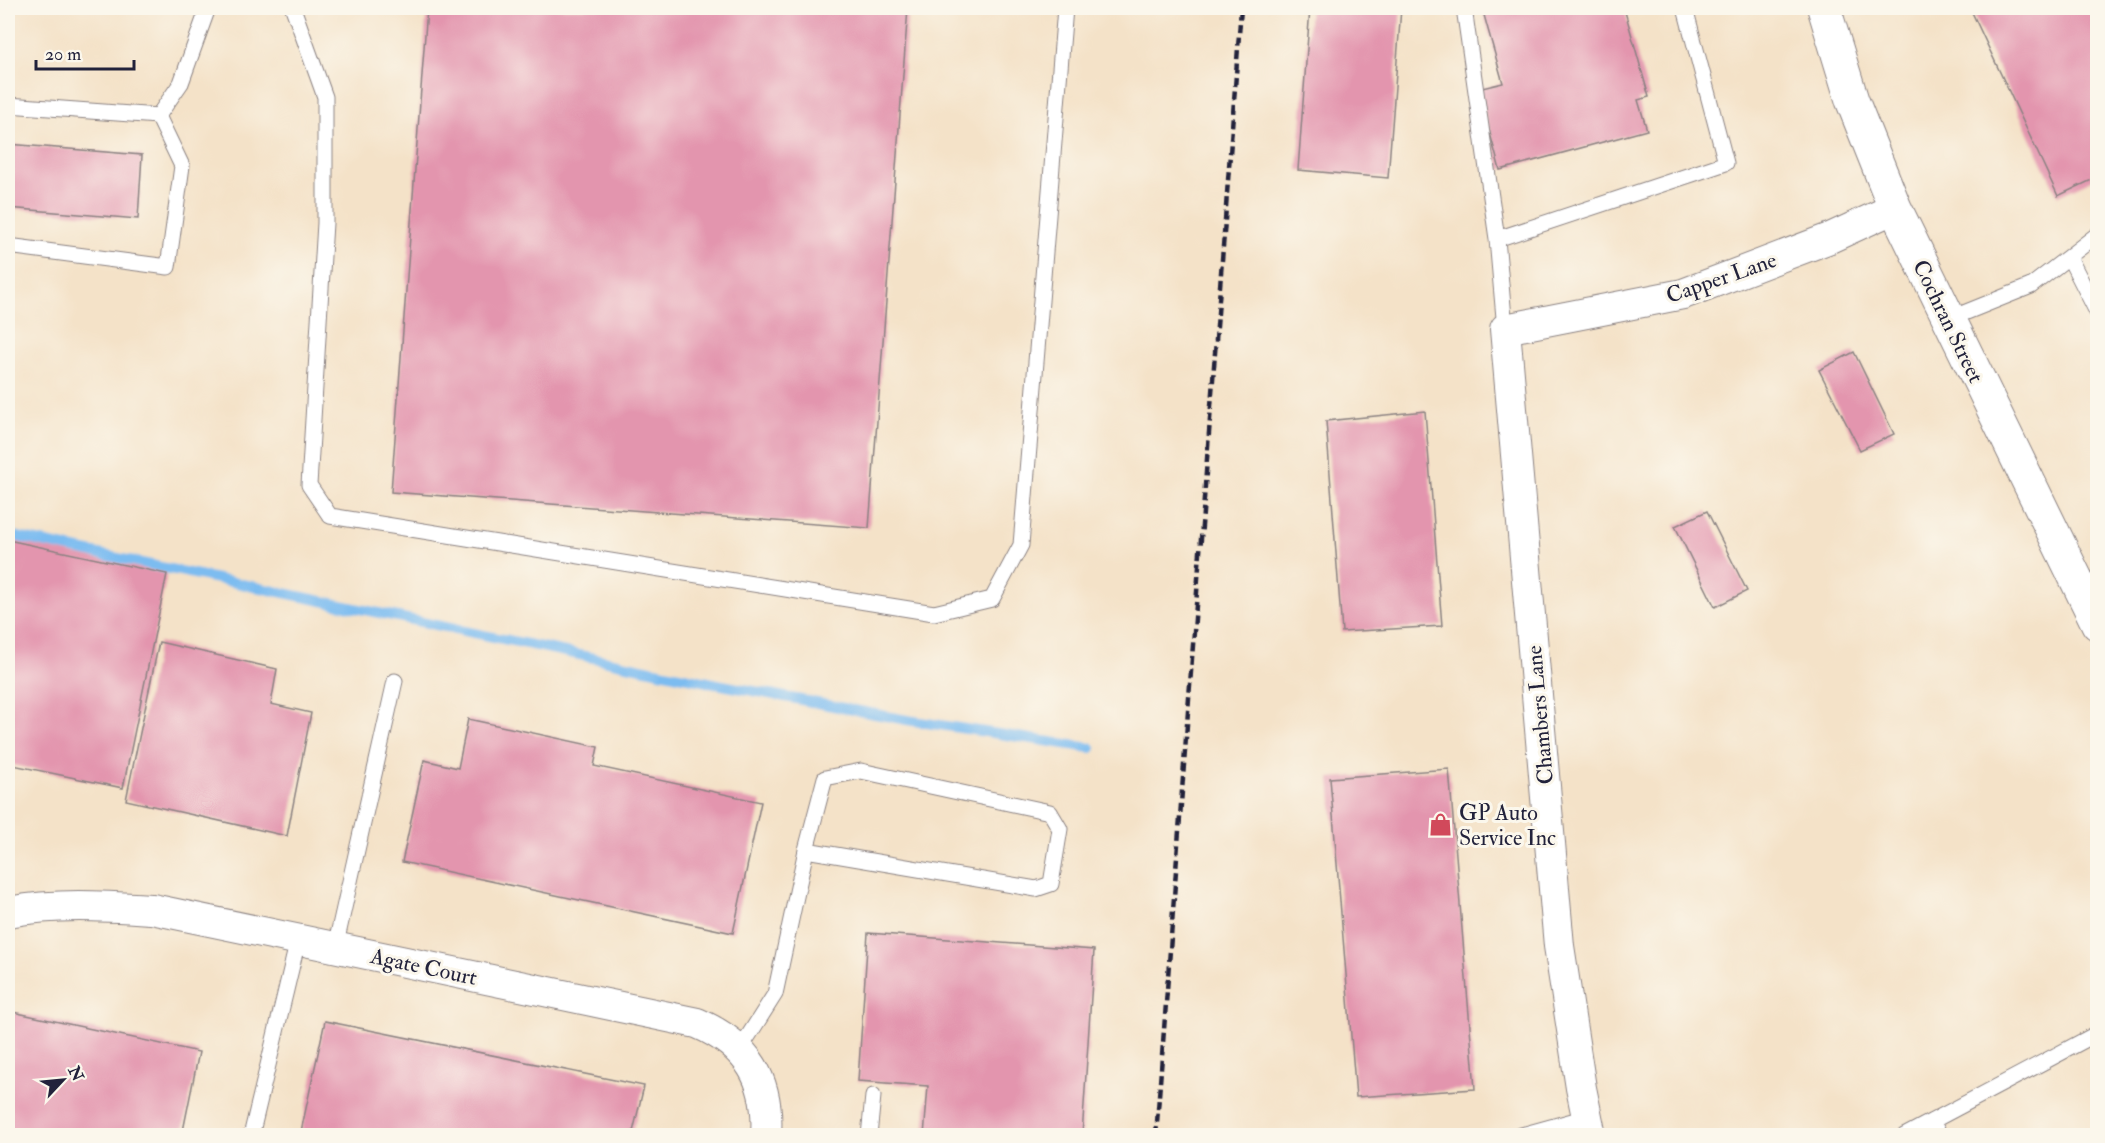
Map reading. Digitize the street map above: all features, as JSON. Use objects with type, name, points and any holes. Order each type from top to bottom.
[{"type":"main road","name":"Cochran Street","points":[[1824,8],[1852,100],[1895,208],[2097,624]]},
{"type":"street","name":"Capper Lane","points":[[1504,329],[1683,294],[1830,238],[1895,208]]},
{"type":"street","name":"Chambers Lane","points":[[1504,329],[1559,946],[1589,1126]]},
{"type":"street","name":"Agate Court","points":[[8,912],[33,908],[91,905],[152,909],[697,1023],[720,1033],[740,1049],[759,1076],[767,1115],[766,1136]]},
{"type":"lane","points":[[158,116],[181,83],[208,8]]},
{"type":"lane","points":[[293,8],[325,97],[325,223],[309,485],[330,516],[934,613],[992,599],[1021,545],[1065,8]]},
{"type":"lane","points":[[1464,8],[1497,239],[1504,329]]},
{"type":"lane","points":[[1497,239],[1726,163],[1685,8]]},
{"type":"lane","points":[[8,105],[158,116]]},
{"type":"lane","points":[[8,246],[168,267],[182,166],[158,116]]},
{"type":"lane","points":[[1949,319],[2031,286],[2097,234]]},
{"type":"lane","points":[[2069,256],[2097,314]]},
{"type":"lane","points":[[335,948],[395,681]]},
{"type":"lane","points":[[740,1049],[775,994],[806,850],[825,778],[861,771],[1050,812],[1060,829],[1051,884],[1036,889],[806,850]]},
{"type":"lane","points":[[251,1136],[298,940]]},
{"type":"lane","points":[[1904,1136],[2097,1033]]},
{"type":"lane","points":[[869,1136],[873,1096]]},
{"type":"lane","points":[[1932,1120],[1940,1136]]},
{"type":"lane","points":[[1518,1136],[1589,1126]]},
{"type":"building","points":[[427,8],[908,8],[869,528],[391,492]]},
{"type":"building","points":[[1310,8],[1401,8],[1388,178],[1298,170]]},
{"type":"building","points":[[1482,8],[1624,8],[1649,97],[1638,100],[1647,130],[1500,170],[1478,89],[1503,83]]},
{"type":"building","points":[[1970,8],[2098,8],[2098,177],[2058,196]]},
{"type":"building","points":[[8,144],[142,155],[138,219],[8,208]]},
{"type":"building","points":[[1854,352],[1894,434],[1860,450],[1819,370]]},
{"type":"building","points":[[1425,411],[1442,626],[1342,632],[1326,421]]},
{"type":"building","points":[[1707,511],[1747,591],[1715,607],[1675,526]]},
{"type":"building","points":[[8,540],[167,574],[123,788],[8,764]]},
{"type":"building","points":[[159,642],[277,669],[271,704],[311,713],[287,836],[126,800]]},
{"type":"building","points":[[468,719],[598,747],[594,766],[761,802],[733,933],[402,862],[424,760],[458,768]]},
{"type":"building","points":[[1449,769],[1475,1089],[1356,1097],[1330,778]]},
{"type":"building","points":[[868,933],[1094,950],[1082,1136],[924,1136],[928,1086],[858,1081]]},
{"type":"building","points":[[8,1011],[199,1052],[182,1136],[8,1136]]},
{"type":"building","points":[[325,1021],[644,1086],[632,1136],[300,1136]]},
{"type":"waterway","points":[[8,535],[722,685],[907,720],[1091,748]]},
{"type":"railway","points":[[1156,1136],[1241,8]]},
{"type":"place","name":"GP Auto Service Inc","points":[[1441,825]]}]
